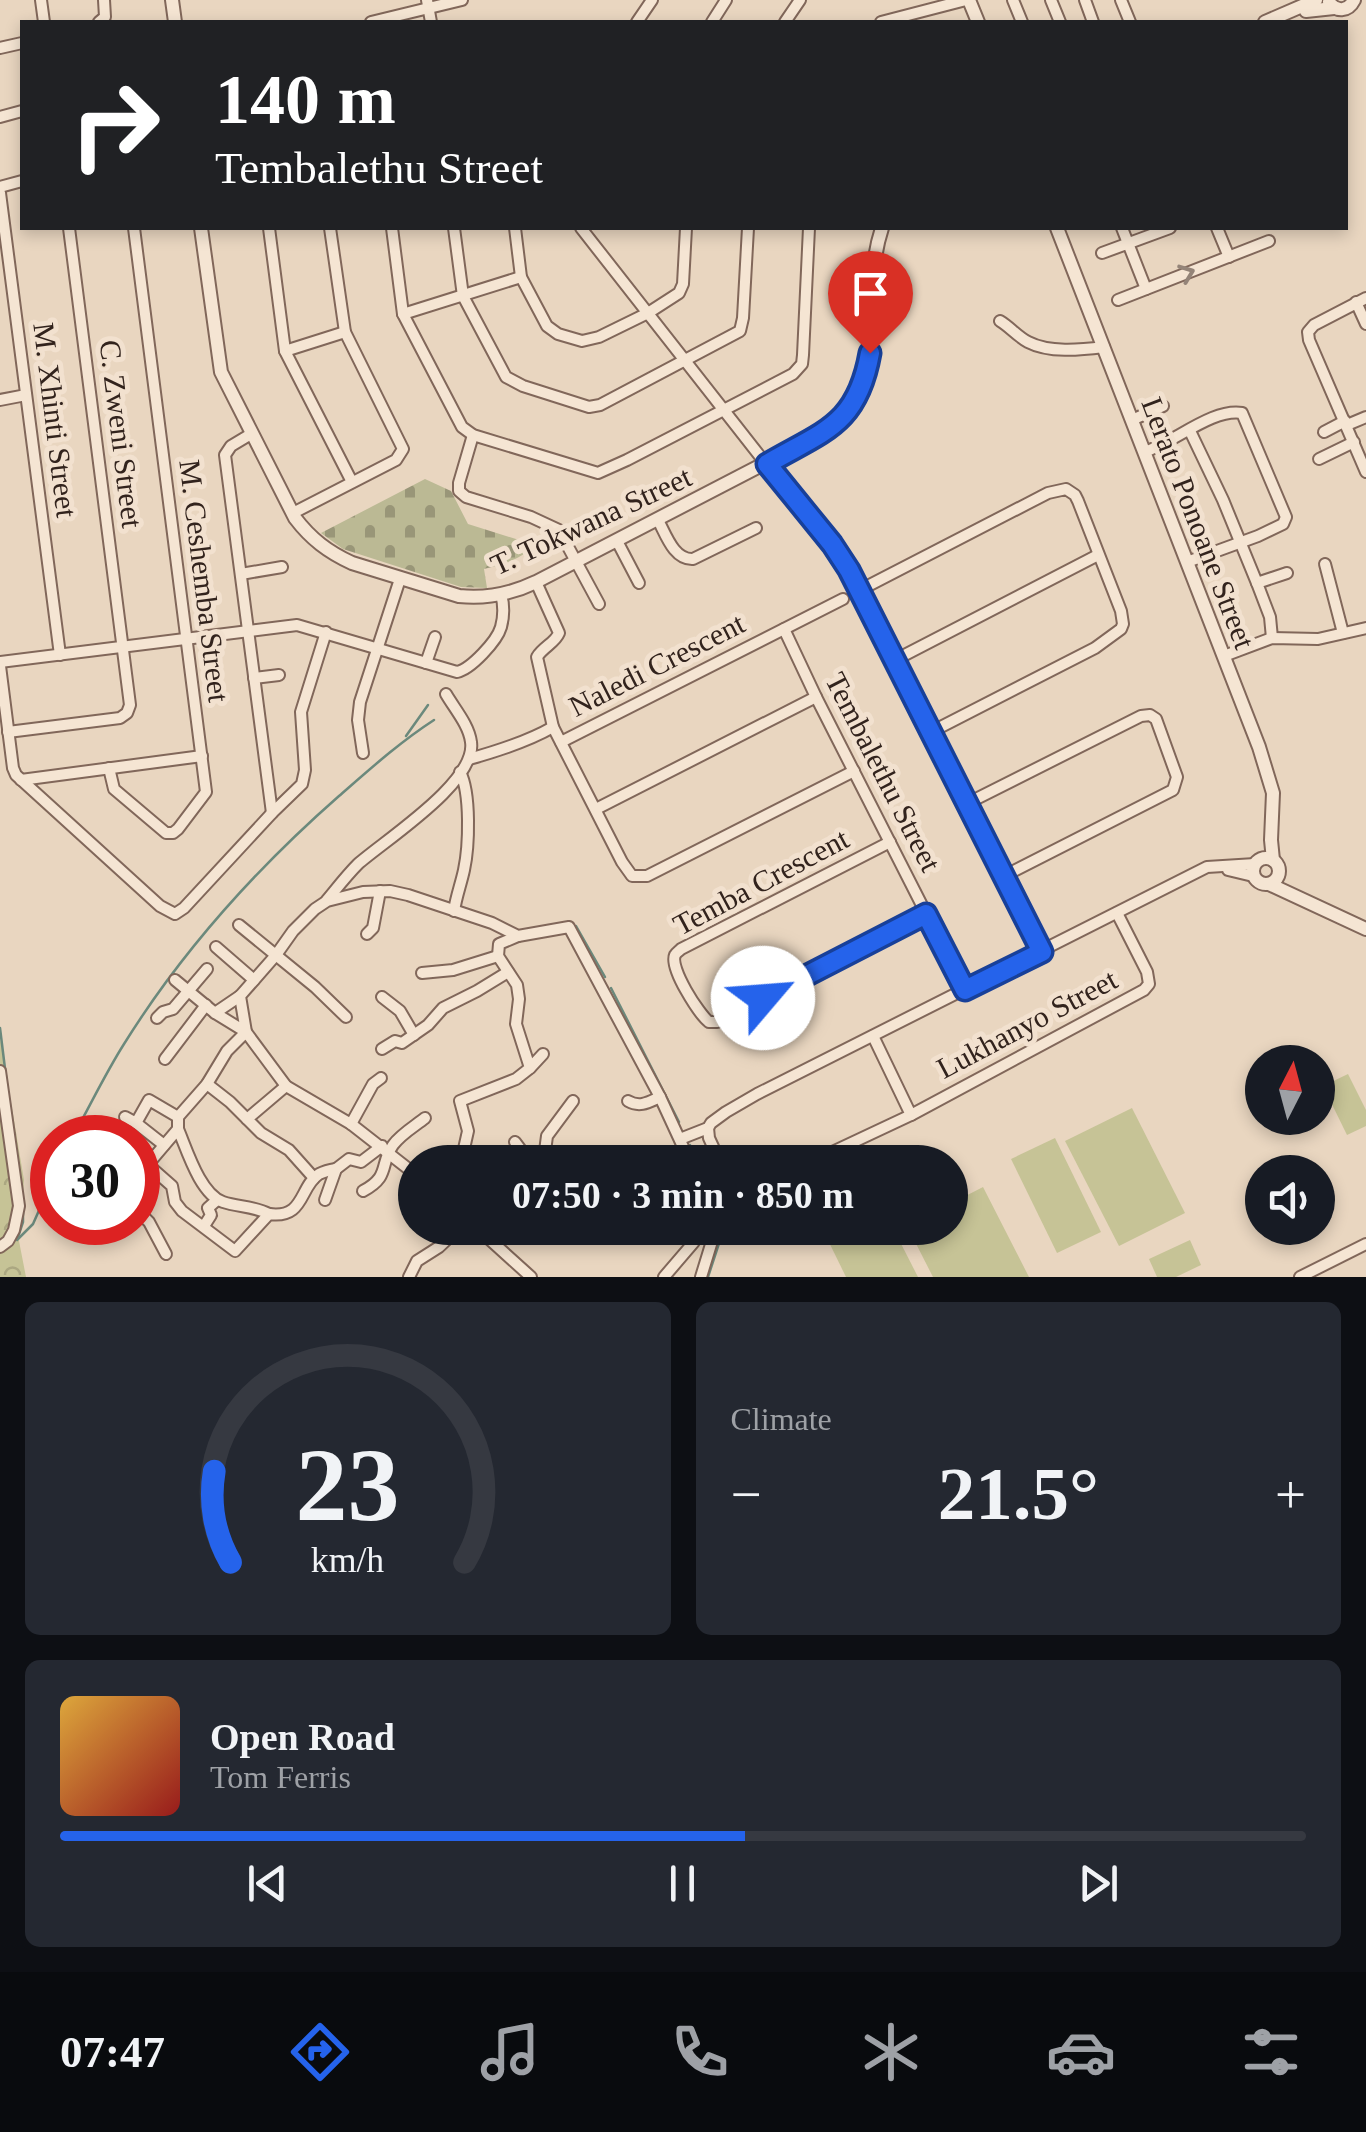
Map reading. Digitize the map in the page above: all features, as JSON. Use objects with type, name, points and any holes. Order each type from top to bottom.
[{"type":"street","points":[[377,20],[427,4],[462,0]]},
{"type":"street","points":[[889,20],[968,0]]},
{"type":"street","points":[[1271,20],[1316,0]]},
{"type":"street","points":[[1288,14],[1331,4],[1344,9],[1354,0]]},
{"type":"street","name":"M. Xhinti Street","points":[[0,190],[60,655]]},
{"type":"street","name":"C. Zweni Street","points":[[8,732],[125,716],[130,705],[69,230]]},
{"type":"street","name":"M. Ceshemba Street","points":[[109,768],[114,789],[161,832],[169,834],[204,796],[206,788],[134,230]]},
{"type":"street","name":"T. Tokwana Street","points":[[201,230],[220,365],[293,514],[311,538],[335,555],[400,579],[474,598],[536,582],[831,429],[857,396],[870,353],[874,265],[882,230]]},
{"type":"street","points":[[269,230],[285,351],[352,482]]},
{"type":"street","points":[[293,514],[396,460],[402,449],[344,332],[330,230]]},
{"type":"street","points":[[392,230],[403,314],[459,421],[473,436],[598,473],[793,374],[802,364],[809,230]]},
{"type":"street","points":[[454,230],[463,296],[509,380],[584,406],[600,405],[735,336],[742,326],[748,230]]},
{"type":"street","points":[[515,230],[522,277],[547,326],[582,342],[676,296],[682,288],[686,230]]},
{"type":"street","points":[[583,230],[832,544],[860,590],[1042,952]]},
{"type":"street","name":"Lerato Ponoane Street","points":[[1058,230],[1271,782],[1271,840],[1260,865]]},
{"type":"street","points":[[1123,230],[1146,289]]},
{"type":"street","points":[[1102,253],[1165,230]]},
{"type":"street","points":[[1218,230],[1229,257]]},
{"type":"street","points":[[1118,300],[1269,241]]},
{"type":"street","points":[[403,314],[522,277]]},
{"type":"street","points":[[1366,324],[1361,300],[1308,332],[1366,472]]},
{"type":"street","points":[[1000,321],[1030,344],[1041,347],[1104,348]]},
{"type":"street","points":[[285,351],[344,332]]},
{"type":"street","points":[[0,400],[26,395]]},
{"type":"street","points":[[1132,420],[1163,406]]},
{"type":"street","points":[[1144,452],[1218,416],[1238,411],[1286,517],[1283,524],[1187,562]]},
{"type":"street","points":[[1324,432],[1366,417]]},
{"type":"street","points":[[1190,430],[1270,617],[1272,638]]},
{"type":"street","points":[[251,434],[234,443],[225,455],[272,813]]},
{"type":"street","points":[[473,436],[459,492],[555,527],[565,538],[599,604]]},
{"type":"street","points":[[1319,459],[1354,442]]},
{"type":"street","points":[[860,590],[1048,493],[1062,489],[1075,495],[1122,617],[1118,633],[931,732]]},
{"type":"street","points":[[658,520],[685,560],[756,528]]},
{"type":"street","points":[[617,541],[640,583]]},
{"type":"street","points":[[895,660],[1098,555]]},
{"type":"street","points":[[1324,564],[1343,633]]},
{"type":"street","points":[[241,574],[282,568]]},
{"type":"street","points":[[1256,583],[1287,573]]},
{"type":"street","points":[[363,753],[359,712],[400,579]]},
{"type":"street","points":[[536,582],[559,634],[537,657],[553,727],[561,742]]},
{"type":"street","points":[[326,632],[301,712],[304,780],[175,914],[160,906],[21,780],[13,768],[0,664],[297,624],[326,632],[377,649],[457,672],[466,670],[499,633],[504,609],[501,594]]},
{"type":"street","name":"Naledi Crescent","points":[[843,599],[561,742],[622,862],[630,874],[640,878],[854,771]]},
{"type":"street","points":[[1224,656],[1272,638],[1318,639],[1366,628]]},
{"type":"street","name":"Tembalethu Street","points":[[784,629],[965,990]]},
{"type":"street","points":[[426,663],[434,637]]},
{"type":"street","points":[[254,678],[279,674]]},
{"type":"street","points":[[164,1059],[211,1008],[240,996],[304,918],[355,867],[442,795],[460,772],[469,759],[469,734],[446,694]]},
{"type":"street","points":[[596,809],[816,697]]},
{"type":"street","points":[[968,803],[1141,716],[1156,719],[1177,776],[1173,790],[1004,876]]},
{"type":"street","points":[[469,759],[553,727]]},
{"type":"street","points":[[21,780],[202,756]]},
{"type":"street","points":[[454,911],[465,867],[468,814],[466,782],[460,772]]},
{"type":"street","name":"Temba Crescent","points":[[890,842],[681,949],[674,956],[681,980],[702,1016],[717,1022],[926,914]]},
{"type":"street","points":[[1260,865],[1261,884],[1274,880]]},
{"type":"street","points":[[712,1145],[708,1128],[711,1122],[758,1094],[1212,866],[1278,867],[1274,880]]},
{"type":"street","points":[[1274,880],[1291,893],[1366,930]]},
{"type":"street","points":[[326,900],[380,891],[408,894],[518,936]]},
{"type":"street","points":[[367,934],[373,928],[380,891]]},
{"type":"street","name":"Lukhanyo Street","points":[[846,1145],[1144,990],[1149,984],[1147,972],[1117,913]]},
{"type":"street","points":[[239,924],[316,986],[346,1018]]},
{"type":"street","points":[[530,1068],[516,1024],[519,992],[498,956],[499,944],[518,936],[568,927],[660,1097],[681,1144],[708,1128]]},
{"type":"street","points":[[216,947],[254,980]]},
{"type":"street","points":[[422,973],[453,970],[498,956]]},
{"type":"street","points":[[157,1018],[173,1009],[207,970]]},
{"type":"street","points":[[382,1048],[395,1040],[402,1043],[428,1025],[443,1008],[508,972]]},
{"type":"street","points":[[175,980],[246,1032],[286,1086],[351,1124],[398,1159]]},
{"type":"street","points":[[240,996],[246,1032]]},
{"type":"street","points":[[382,997],[400,1011],[414,1035]]},
{"type":"street","points":[[160,1150],[219,1062],[246,1032]]},
{"type":"street","name":"Lukhanyo Street","points":[[873,1036],[910,1114]]},
{"type":"street","points":[[465,1145],[468,1131],[460,1101],[516,1078],[543,1054]]},
{"type":"street","points":[[0,1071],[19,1206],[14,1230],[0,1247]]},
{"type":"street","points":[[351,1124],[370,1089],[381,1078]]},
{"type":"street","points":[[207,1084],[261,1134],[296,1157],[314,1178]]},
{"type":"street","points":[[247,1118],[286,1086]]},
{"type":"street","points":[[628,1101],[643,1104],[660,1097]]},
{"type":"street","points":[[141,1115],[149,1100],[178,1123],[199,1177],[217,1200],[284,1215],[321,1173],[336,1169],[349,1159],[361,1162],[386,1149],[425,1118]]},
{"type":"street","points":[[547,1145],[548,1136],[572,1102]]},
{"type":"street","points":[[160,1142],[164,1145]]},
{"type":"street","points":[[363,1191],[384,1174],[386,1149]]},
{"type":"street","points":[[325,1200],[336,1169]]},
{"type":"street","points":[[160,1175],[172,1186],[177,1206],[236,1252],[269,1214]]},
{"type":"street","points":[[204,1226],[211,1215],[208,1208],[217,1200]]},
{"type":"street","points":[[160,1243],[166,1254]]},
{"type":"street","points":[[1300,1277],[1366,1244]]},
{"type":"street","points":[[409,1277],[425,1254],[441,1245]]},
{"type":"street","points":[[495,1245],[531,1277]]},
{"type":"street","points":[[664,1277],[691,1245]]},
{"type":"street","points":[[701,1277],[711,1245]]},
{"type":"street","points":[[510,1277],[518,1266]]},
{"type":"green space","points":[[425,479],[451,491],[468,524],[535,545],[518,558],[484,569],[487,588],[461,587],[343,549],[321,533]]},
{"type":"green space","points":[[0,1037],[24,1180],[19,1241],[26,1277],[0,1277]]},
{"type":"green space","points":[[1348,1074],[1366,1110],[1366,1126],[1347,1135],[1335,1110],[1335,1080]]},
{"type":"green space","points":[[1132,1108],[1185,1213],[1119,1246],[1065,1141]]},
{"type":"green space","points":[[1055,1138],[1101,1232],[1057,1253],[1011,1159]]},
{"type":"green space","points":[[983,1187],[1029,1277],[933,1277],[917,1245],[968,1245],[968,1195]]},
{"type":"green space","points":[[1190,1240],[1201,1265],[1176,1277],[1157,1277],[1149,1259]]},
{"type":"green space","points":[[830,1245],[902,1245],[918,1277],[846,1277]]},
{"type":"waterway","points":[[406,736],[428,705]]},
{"type":"waterway","points":[[84,1115],[147,1010],[222,912],[309,824],[385,756],[434,720]]},
{"type":"waterway","points":[[576,926],[605,977]]},
{"type":"waterway","points":[[611,988],[679,1122]]},
{"type":"waterway","points":[[0,1028],[9,1101]]},
{"type":"waterway","points":[[17,1240],[23,1213]]},
{"type":"waterway","points":[[18,1239],[30,1227]]},
{"type":"waterway","points":[[708,1277],[718,1245]]},
{"type":"route","points":[[763,998],[926,914],[965,990],[1042,952],[849,570],[767,464],[831,429],[857,396],[870,353]]}]
